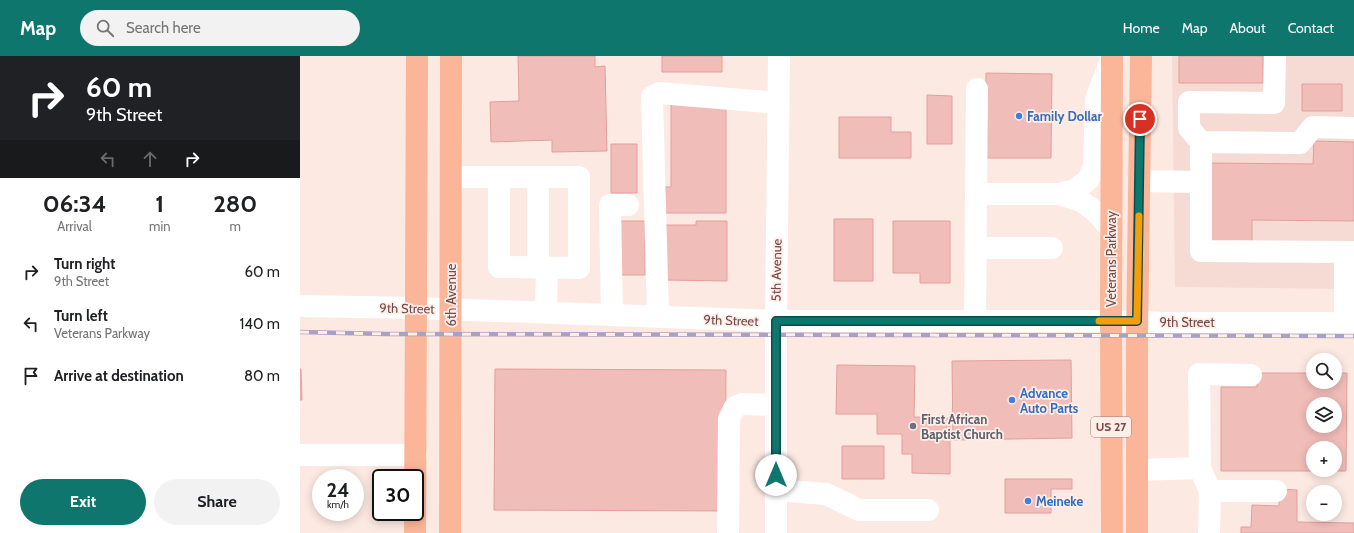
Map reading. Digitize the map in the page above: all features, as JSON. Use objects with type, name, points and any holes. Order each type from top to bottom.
[{"type":"main road","points":[[415,533],[417,56]]},
{"type":"main road","name":"6th Avenue","points":[[450,533],[451,56]]},
{"type":"main road","name":"Veterans Parkway","points":[[1137,533],[1137,321],[1141,56]]},
{"type":"main road","name":"Veterans Parkway","points":[[1112,57],[1112,533]]},
{"type":"street","name":"5th Avenue","points":[[776,533],[776,321],[779,56]]},
{"type":"street","points":[[1275,56],[1274,103],[1189,102],[1189,128],[1201,142],[1201,251],[1350,252],[1350,323]]},
{"type":"street","points":[[976,194],[1059,194],[1075,190],[1089,179],[1094,165],[1096,99],[1112,57]]},
{"type":"street","points":[[975,321],[977,88]]},
{"type":"street","points":[[658,317],[652,97],[659,94],[778,103]]},
{"type":"street","points":[[1201,142],[1300,143],[1314,127],[1354,128]]},
{"type":"street","points":[[451,177],[499,177],[580,177],[579,268],[499,267],[499,177]]},
{"type":"street","points":[[538,177],[542,268],[546,313]]},
{"type":"street","points":[[1139,181],[1201,182]]},
{"type":"street","points":[[1059,194],[1081,201],[1096,212],[1111,229]]},
{"type":"street","points":[[612,315],[610,205],[628,205]]},
{"type":"street","points":[[976,248],[1052,248]]},
{"type":"street","name":"9th Street","points":[[300,306],[450,309],[776,321],[1137,321],[1350,323]]},
{"type":"street","points":[[1209,533],[1210,491],[1200,468],[1199,374],[1250,375]]},
{"type":"street","points":[[728,533],[730,419],[735,407],[742,404],[776,405]]},
{"type":"street","points":[[300,455],[416,455]]},
{"type":"street","points":[[1137,470],[1200,468]]},
{"type":"street","points":[[776,490],[826,494],[859,510],[928,510]]},
{"type":"street","points":[[1210,491],[1276,491]]},
{"type":"shaded area","points":[[1172,56],[1354,56],[1354,289],[1175,287]]},
{"type":"building","points":[[518,56],[595,56],[595,67],[605,66],[607,151],[552,152],[552,140],[491,142],[490,102],[519,101]]},
{"type":"building","points":[[662,56],[722,56],[722,72],[662,72]]},
{"type":"building","points":[[1179,56],[1263,56],[1263,83],[1179,83]]},
{"type":"building","name":"Family Dollar","points":[[986,73],[1052,74],[1051,158],[986,158]]},
{"type":"building","points":[[1302,84],[1342,84],[1342,111],[1302,111]]},
{"type":"building","points":[[927,95],[952,96],[952,144],[927,144]]},
{"type":"building","points":[[671,104],[726,104],[726,213],[657,213],[657,187],[671,187]]},
{"type":"building","points":[[839,117],[891,117],[891,132],[911,132],[911,158],[839,158]]},
{"type":"building","points":[[1314,141],[1354,142],[1354,221],[1252,220],[1252,247],[1208,246],[1209,163],[1313,164]]},
{"type":"building","points":[[611,144],[637,144],[637,193],[611,193]]},
{"type":"building","points":[[834,219],[873,219],[873,281],[834,281]]},
{"type":"building","points":[[618,221],[645,221],[645,275],[618,275]]},
{"type":"building","points":[[696,221],[727,221],[727,281],[665,280],[665,225],[696,225]]},
{"type":"building","points":[[893,221],[950,221],[950,283],[920,283],[920,273],[893,273]]},
{"type":"building","name":"Advance Auto Parts","points":[[1071,360],[1072,438],[953,440],[952,361]]},
{"type":"building","name":"First African Baptist Church","points":[[837,365],[915,366],[914,417],[950,418],[950,474],[912,473],[912,454],[902,454],[902,434],[877,434],[877,414],[836,414]]},
{"type":"building","points":[[301,369],[302,400],[300,400]]},
{"type":"building","points":[[495,369],[726,370],[725,511],[494,510]]},
{"type":"building","points":[[1257,373],[1306,373],[1306,389],[1342,389],[1342,373],[1347,373],[1346,471],[1342,471],[1342,441],[1306,441],[1306,471],[1221,471],[1221,387],[1257,387]]},
{"type":"building","points":[[842,446],[884,446],[884,479],[842,479]]},
{"type":"building","name":"Meineke","points":[[1005,479],[1072,479],[1072,489],[1051,489],[1051,513],[1005,513]]},
{"type":"building","points":[[1280,489],[1297,490],[1297,522],[1354,523],[1354,533],[1241,533],[1241,527],[1251,527],[1252,505],[1279,506]]},
{"type":"railway","points":[[300,332],[387,334],[1354,336]]},
{"type":"slow traffic","points":[[1099,321],[1137,321],[1139,216]]},
{"type":"place","name":"Family Dollar","points":[[1019,116]]},
{"type":"place","name":"Advance Auto Parts","points":[[1012,400]]},
{"type":"place","name":"First African Baptist Church","points":[[913,426]]},
{"type":"place","name":"Meineke","points":[[1028,501]]},
{"type":"route","points":[[776,475],[776,321],[1137,321],[1140,119]]}]
